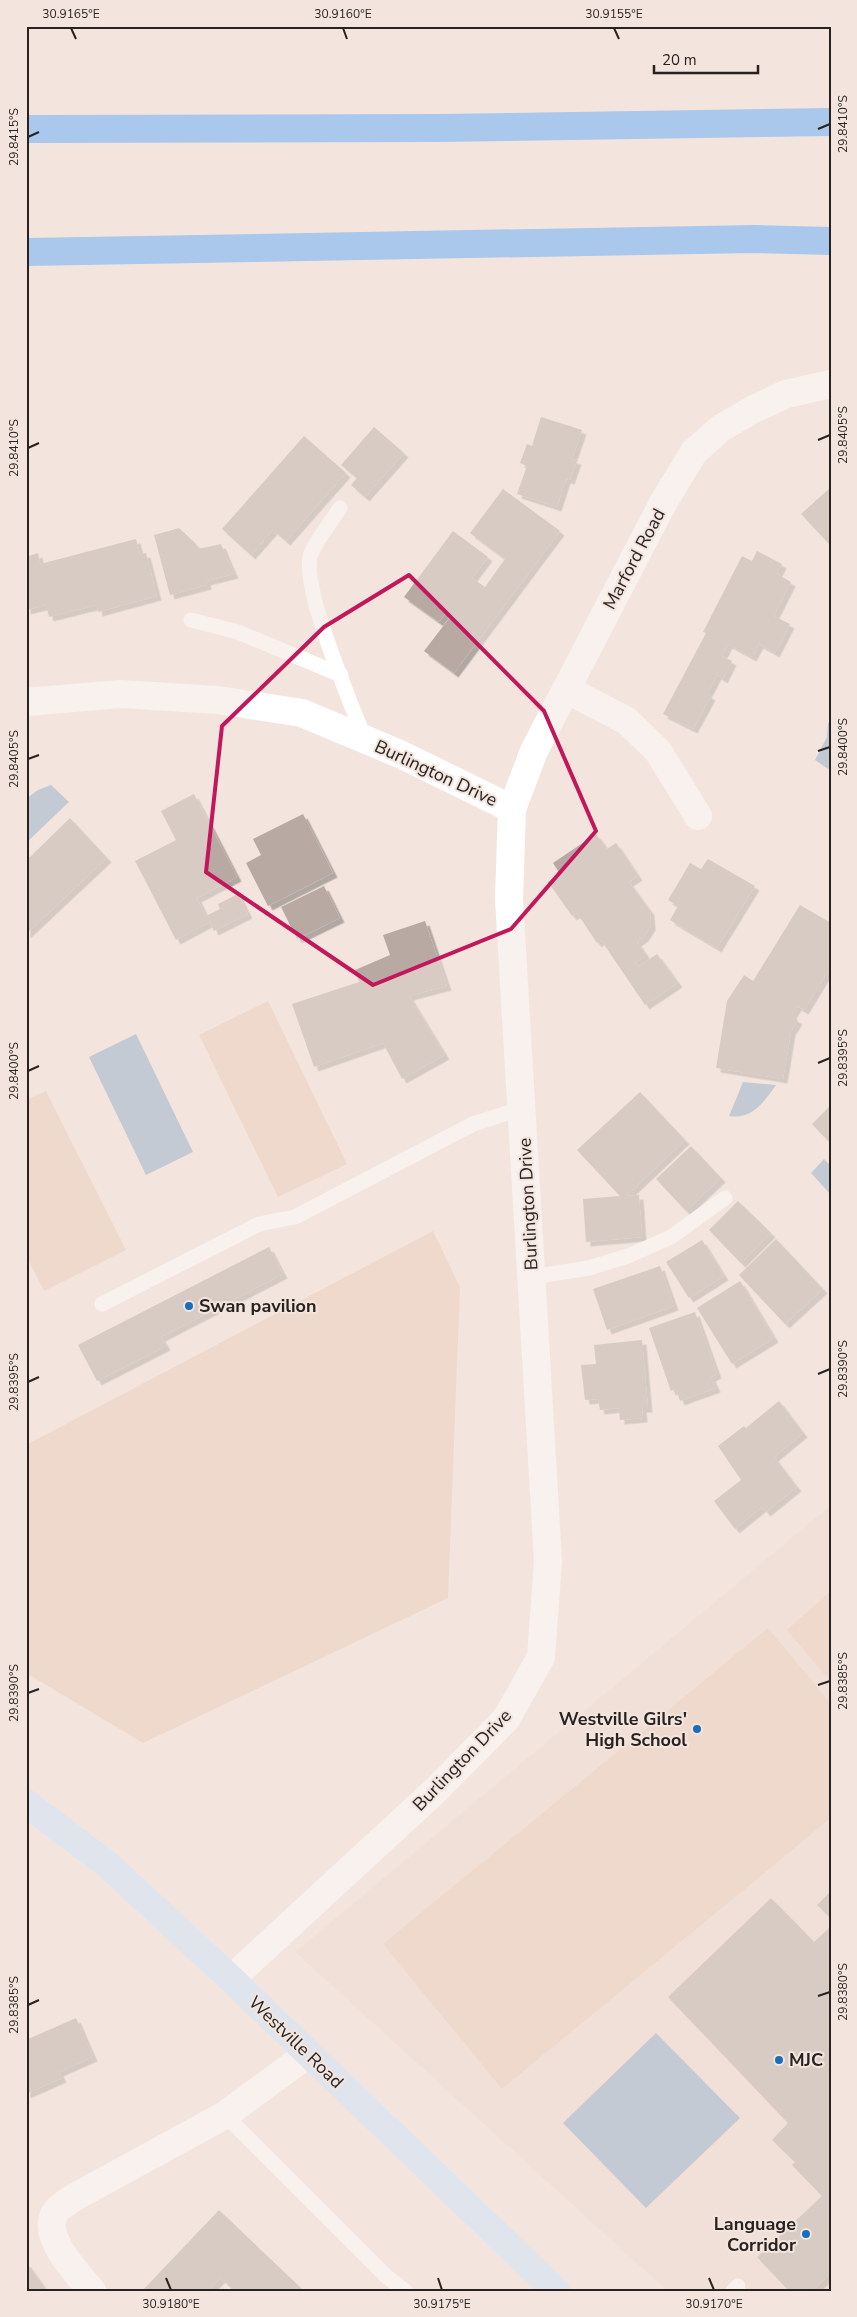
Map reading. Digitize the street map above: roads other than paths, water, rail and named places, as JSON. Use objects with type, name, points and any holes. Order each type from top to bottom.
[{"type":"highway","points":[[26,130],[429,128],[831,122]]},
{"type":"highway","points":[[26,252],[744,239],[831,241]]},
{"type":"street","name":"Marford Road","points":[[512,809],[534,751],[663,502],[694,452],[721,428],[752,410],[786,394],[831,384]]},
{"type":"street","points":[[566,689],[627,722],[658,751],[698,816]]},
{"type":"street","name":"Burlington Drive","points":[[26,702],[121,694],[218,700],[302,713],[402,755],[512,809],[509,899],[523,1108],[548,1561],[541,1657],[506,1719],[436,1790],[231,1979]]},
{"type":"street","name":"Westville Road","points":[[26,1803],[108,1866],[231,1979],[546,2288]]},
{"type":"street","points":[[92,2291],[66,2259],[53,2233],[53,2217],[59,2208],[73,2198],[225,2115],[308,2054]]},
{"type":"lane","points":[[340,508],[311,554],[310,577],[315,605],[365,740]]},
{"type":"lane","points":[[191,620],[238,632],[341,675]]},
{"type":"lane","points":[[102,1304],[260,1224],[295,1217],[473,1124],[523,1108]]},
{"type":"lane","points":[[532,1277],[589,1268],[628,1256],[671,1237],[725,1198]]},
{"type":"lane","points":[[225,2115],[386,2276],[405,2291]]},
{"type":"water","points":[[831,721],[831,766],[828,769],[815,760],[827,737],[828,723]]},
{"type":"water","points":[[51,785],[69,802],[26,843],[26,799],[38,790]]},
{"type":"water","points":[[136,1034],[193,1152],[146,1175],[89,1057]]},
{"type":"water","points":[[743,1082],[776,1085],[767,1098],[751,1112],[737,1117],[729,1116]]},
{"type":"water","points":[[824,1159],[831,1166],[831,1195],[811,1173]]},
{"type":"water","points":[[656,2033],[740,2118],[646,2208],[563,2123]]},
{"type":"place","name":"Swan pavilion","points":[[189,1306]]},
{"type":"place","name":"Westville Gilrs' High School","points":[[697,1729]]},
{"type":"place","name":"MJC","points":[[779,2060]]},
{"type":"place","name":"Language Corridor","points":[[806,2234]]}]
